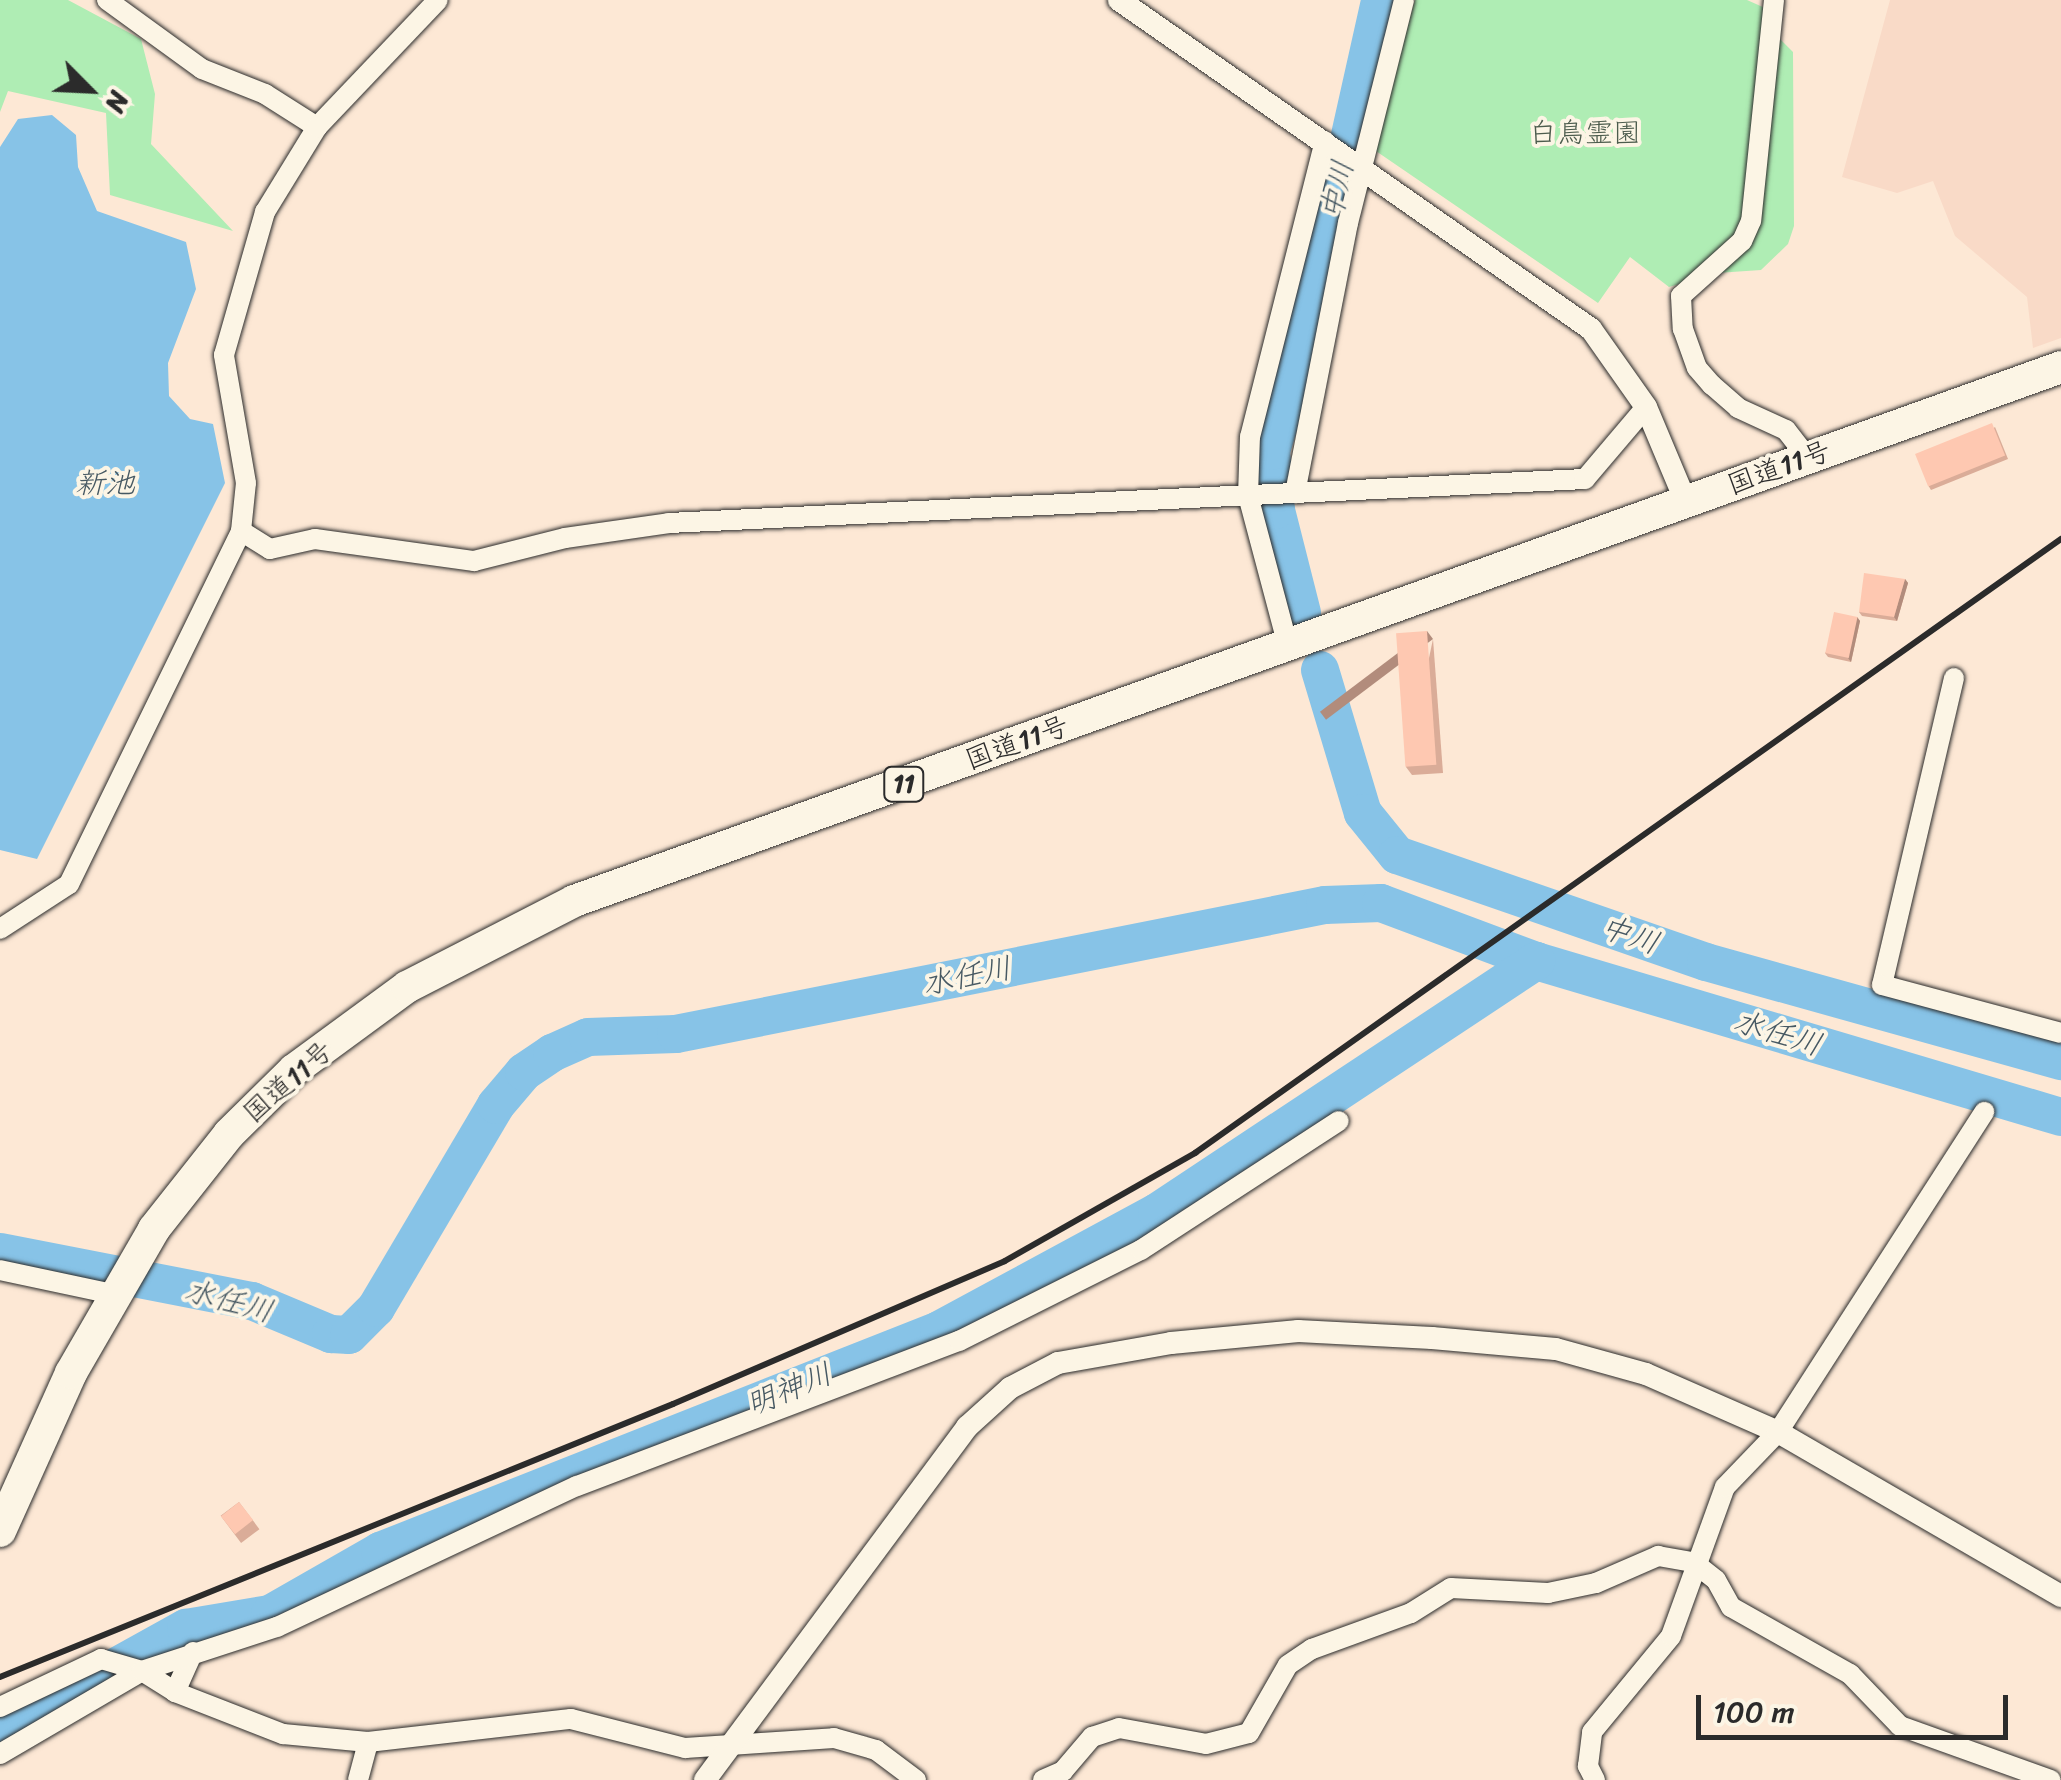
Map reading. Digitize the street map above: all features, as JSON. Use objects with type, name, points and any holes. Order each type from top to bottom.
[{"type":"highway","name":"国道11号","points":[[0,1531],[113,1294],[154,1229],[230,1134],[294,1070],[407,987],[574,901],[2061,368]]},
{"type":"street","points":[[107,0],[202,69],[265,94],[317,127]]},
{"type":"street","points":[[0,929],[69,884],[241,531],[246,483],[224,355],[265,212],[317,127],[438,0]]},
{"type":"street","points":[[1119,0],[1591,329],[1646,407],[1686,502]]},
{"type":"street","points":[[1296,493],[1363,167],[1404,0]]},
{"type":"street","points":[[1774,0],[1751,222],[1742,242],[1681,296],[1682,329],[1697,368],[1712,384],[1738,408],[1786,430],[1808,458]]},
{"type":"street","points":[[1288,646],[1252,496],[1250,437],[1325,141]]},
{"type":"street","points":[[241,531],[270,549],[315,539],[474,561],[565,538],[669,523],[1585,479],[1646,407]]},
{"type":"street","points":[[1954,678],[1882,985],[2061,1033]]},
{"type":"street","points":[[1596,1780],[1588,1766],[1592,1732],[1670,1636],[1693,1562],[1725,1487],[1778,1432],[1984,1112]]},
{"type":"street","points":[[0,1754],[142,1671],[276,1627],[576,1486],[959,1341],[1141,1250],[1339,1120]]},
{"type":"street","points":[[0,1270],[113,1294]]},
{"type":"street","points":[[704,1780],[967,1427],[1010,1388],[1058,1363],[1171,1343],[1298,1331],[1432,1338],[1556,1350],[1646,1374],[1778,1432],[2061,1596]]},
{"type":"street","points":[[1042,1780],[1063,1771],[1092,1737],[1119,1728],[1206,1744],[1249,1733],[1288,1665],[1312,1649],[1411,1613],[1451,1588],[1548,1593],[1596,1583],[1658,1556],[1693,1562],[1716,1580],[1731,1607],[1838,1666],[1900,1726],[2052,1780]]},
{"type":"street","points":[[175,1692],[192,1652]]},
{"type":"street","points":[[0,1707],[100,1658],[142,1671],[175,1692],[283,1734],[368,1742],[571,1719],[685,1748],[834,1738],[876,1750],[916,1780]]},
{"type":"street","points":[[358,1780],[368,1742]]},
{"type":"shaded area","points":[[1890,0],[2061,0],[2061,338],[2033,348],[2027,297],[1955,236],[1933,181],[1897,193],[1842,177]]},
{"type":"green space","points":[[0,0],[68,0],[141,39],[155,94],[151,144],[233,231],[110,195],[106,113],[8,91],[0,112]]},
{"type":"green space","name":"白鳥霊園","points":[[1415,0],[1747,0],[1765,8],[1762,21],[1793,52],[1794,226],[1788,244],[1761,270],[1717,273],[1669,287],[1630,257],[1598,303],[1373,149]]},
{"type":"water","name":"新池","points":[[52,115],[76,135],[78,167],[97,211],[186,242],[196,289],[168,363],[169,396],[190,419],[213,424],[225,483],[37,859],[0,850],[0,147],[18,119]]},
{"type":"building","points":[[1992,423],[2005,455],[1928,487],[1915,454]]},
{"type":"building","points":[[1864,573],[1905,579],[1894,617],[1859,612]]},
{"type":"building","points":[[1834,612],[1857,617],[1849,658],[1825,653]]},
{"type":"building","points":[[1427,631],[1436,765],[1405,767],[1396,633]]},
{"type":"building","points":[[239,1502],[253,1520],[235,1534],[221,1516]]},
{"type":"waterway","name":"中川","points":[[1302,613],[1276,510],[1271,451],[1304,341],[1380,0]]},
{"type":"waterway","name":"中川","points":[[1320,670],[1363,813],[1397,855],[1706,962],[2061,1061]]},
{"type":"waterway","name":"水任川","points":[[0,1252],[252,1301],[331,1334],[349,1335],[376,1308],[496,1105],[524,1072],[552,1053],[588,1037],[676,1034],[1325,905],[1381,903],[1536,961],[2061,1117]]},
{"type":"waterway","name":"明神川","points":[[0,1731],[186,1628],[270,1614],[380,1551],[939,1330],[1157,1212],[1536,961]]},
{"type":"railway","points":[[0,1677],[673,1404],[1005,1261],[1195,1153],[2061,539]]}]
